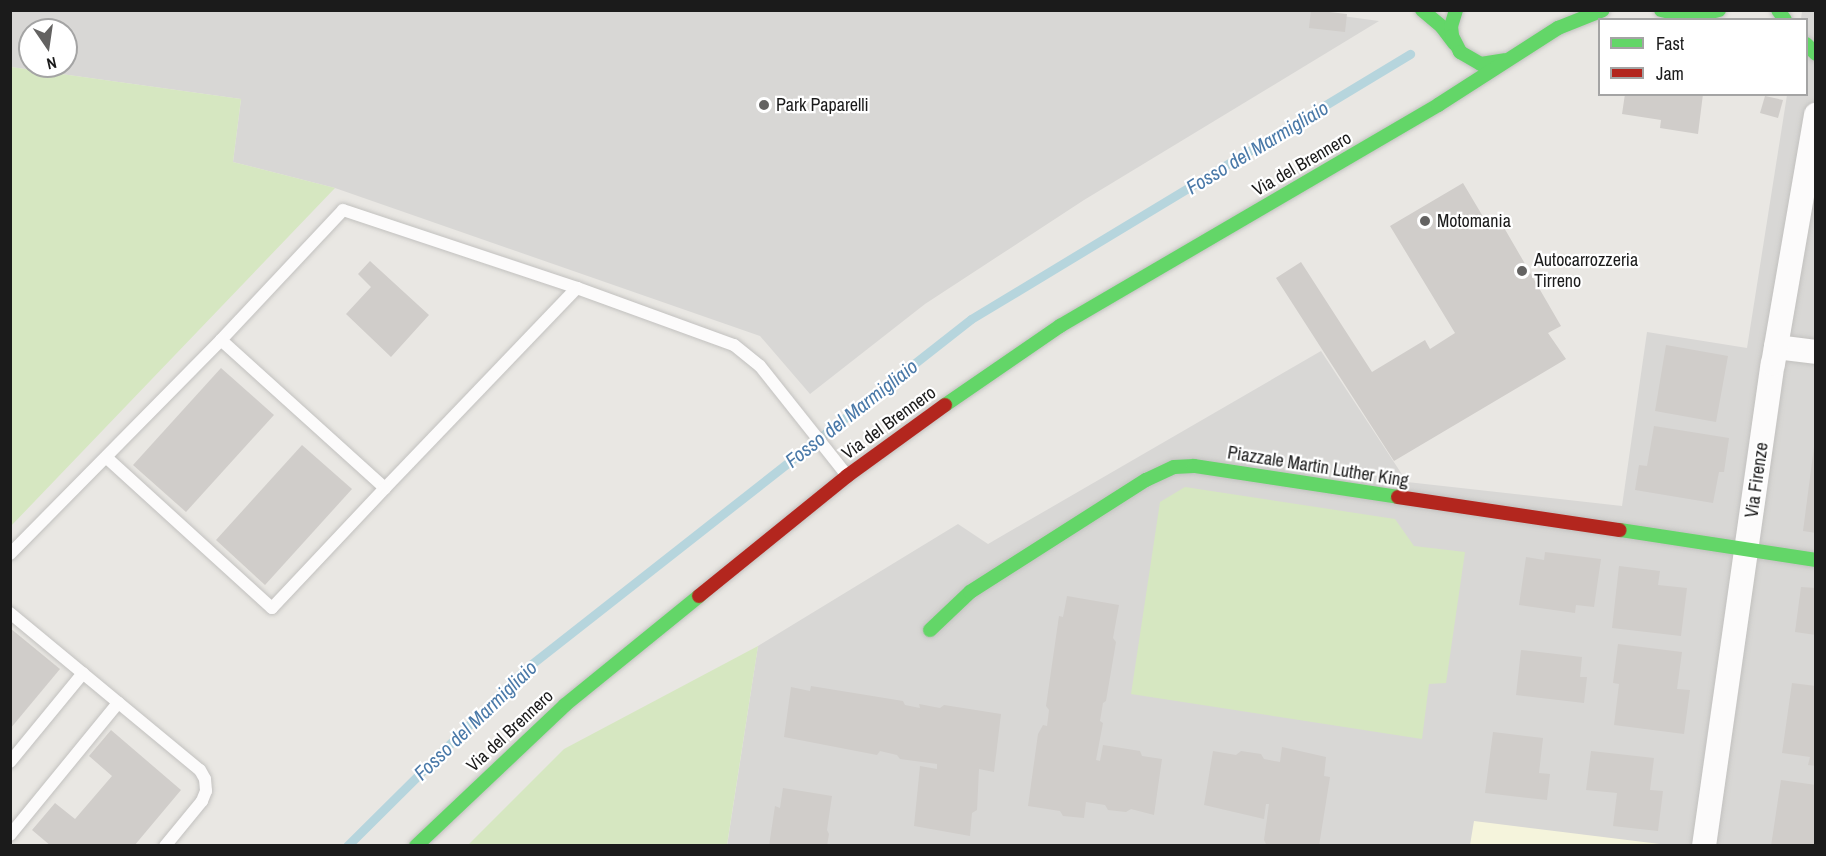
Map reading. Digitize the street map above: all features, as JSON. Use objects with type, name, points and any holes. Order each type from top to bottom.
[{"type":"main road","name":"Via del Brennero","points":[[1422,10],[1442,27],[1465,57],[1476,63],[1494,64],[1505,60]]},
{"type":"main road","points":[[1454,62],[1455,44],[1451,26],[1456,10]]},
{"type":"main road","name":"Via del Brennero","points":[[416,846],[565,705],[848,476],[999,366],[1060,326],[1438,105],[1558,28],[1603,10]]},
{"type":"main road","points":[[1661,10],[1680,16],[1707,18],[1719,10]]},
{"type":"main road","points":[[1438,105],[1449,80]]},
{"type":"main road","name":"Piazzale Martin Luther King","points":[[930,630],[970,592],[1146,480],[1174,467],[1194,466],[1815,560]]},
{"type":"street","name":"Via Firenze","points":[[1704,846],[1776,347],[1815,115]]},
{"type":"street","points":[[1776,347],[1815,352]]},
{"type":"lane","points":[[10,554],[107,458],[343,210],[577,288],[734,345],[760,366],[848,476]]},
{"type":"lane","points":[[107,458],[272,608],[577,288]]},
{"type":"lane","points":[[221,340],[385,488]]},
{"type":"lane","points":[[10,613],[200,770],[205,779],[206,791],[202,801],[165,846]]},
{"type":"lane","points":[[10,762],[83,673]]},
{"type":"lane","points":[[10,835],[118,703]]},
{"type":"shaded area","name":"Park Paparelli","points":[[11,10],[1298,10],[1379,21],[1084,200],[925,304],[810,394],[760,336],[335,188],[233,162],[241,99],[78,76],[78,18],[18,18],[18,68],[11,67]]},
{"type":"shaded area","points":[[1802,11],[1815,11],[1815,845],[727,846],[758,646],[958,524],[988,544],[1321,351],[1407,482],[1622,506],[1647,332],[1747,348],[1787,96],[1808,96],[1808,18],[1801,18]]},
{"type":"shaded area","points":[[1474,821],[1668,845],[1470,845]]},
{"type":"green space","points":[[11,67],[18,68],[18,78],[78,76],[241,99],[233,162],[335,188],[11,526]]},
{"type":"green space","points":[[1185,487],[1395,519],[1414,546],[1465,552],[1446,683],[1429,684],[1422,739],[1131,694],[1160,502]]},
{"type":"green space","points":[[758,646],[727,845],[468,845],[564,749]]},
{"type":"building","points":[[1311,10],[1347,14],[1345,32],[1309,28]]},
{"type":"building","points":[[1625,96],[1703,96],[1698,134],[1660,128],[1661,120],[1622,114]]},
{"type":"building","points":[[1765,96],[1783,100],[1778,118],[1760,113]]},
{"type":"building","points":[[1463,183],[1488,225],[1499,219],[1561,326],[1548,333],[1566,359],[1394,461],[1276,278],[1301,262],[1372,372],[1425,340],[1430,349],[1455,333],[1390,226]]},
{"type":"building","points":[[370,261],[429,315],[391,357],[346,314],[371,287],[358,274]]},
{"type":"building","points":[[1666,345],[1728,356],[1716,422],[1655,411]]},
{"type":"building","points":[[221,368],[274,415],[186,512],[133,465]]},
{"type":"building","points":[[1654,426],[1729,438],[1724,472],[1719,472],[1713,503],[1635,490],[1639,465],[1647,466]]},
{"type":"building","points":[[302,445],[352,489],[265,585],[216,540]]},
{"type":"building","points":[[1814,447],[1816,447],[1816,533],[1803,531]]},
{"type":"building","points":[[1545,552],[1601,559],[1594,607],[1576,605],[1575,613],[1519,605],[1526,557],[1544,560]]},
{"type":"building","points":[[1619,566],[1660,571],[1658,585],[1687,588],[1681,636],[1612,628]]},
{"type":"building","points":[[1801,587],[1816,588],[1816,635],[1795,632]]},
{"type":"building","points":[[1067,596],[1119,605],[1113,638],[1116,642],[1106,701],[1103,703],[1100,721],[1103,723],[1096,760],[1100,761],[1103,745],[1140,751],[1142,756],[1162,759],[1154,815],[1131,809],[1126,812],[1108,810],[1105,805],[1086,802],[1084,818],[1063,816],[1060,811],[1028,806],[1038,734],[1043,725],[1047,726],[1049,710],[1046,706],[1059,616],[1063,617]]},
{"type":"building","points":[[10,628],[60,669],[10,729]]},
{"type":"building","points":[[1618,644],[1682,652],[1677,689],[1690,690],[1684,734],[1614,725],[1619,684],[1613,683]]},
{"type":"building","points":[[1521,650],[1582,657],[1580,677],[1587,677],[1584,703],[1516,695]]},
{"type":"building","points":[[1792,683],[1816,686],[1816,766],[1808,765],[1810,757],[1782,753]]},
{"type":"building","points":[[811,686],[903,701],[905,705],[920,708],[919,704],[940,708],[944,705],[1001,714],[994,772],[979,769],[977,810],[972,813],[970,836],[914,826],[920,766],[937,769],[937,764],[900,759],[897,755],[880,751],[877,755],[784,737],[791,687],[810,691]]},
{"type":"building","points":[[111,730],[181,790],[134,846],[51,846],[32,830],[55,803],[75,819],[112,776],[89,756]]},
{"type":"building","points":[[1493,732],[1543,738],[1539,773],[1550,774],[1547,800],[1485,793]]},
{"type":"building","points":[[1282,747],[1326,757],[1324,776],[1330,777],[1319,846],[1267,846],[1264,840],[1269,804],[1266,804],[1264,819],[1204,805],[1213,751],[1236,755],[1241,751],[1261,754],[1264,759],[1280,762]]},
{"type":"building","points":[[1591,751],[1654,758],[1650,790],[1663,791],[1658,831],[1613,826],[1617,793],[1586,790]]},
{"type":"building","points":[[1781,780],[1816,785],[1816,846],[1771,846]]},
{"type":"building","points":[[783,788],[832,796],[827,846],[769,846],[775,806],[780,808]]},
{"type":"waterway","name":"Fosso del Marmigliaio","points":[[347,846],[524,670],[971,319],[1410,54]]},
{"type":"traffic: fast","points":[[1422,10],[1442,27],[1455,44]]},
{"type":"traffic: fast","points":[[1456,10],[1451,26],[1452,36],[1460,52],[1481,64],[1505,60]]},
{"type":"traffic: fast","points":[[945,405],[1060,326],[1438,105],[1558,28],[1603,10]]},
{"type":"traffic: fast","points":[[1661,10],[1691,17],[1719,10]]},
{"type":"traffic: fast","points":[[1778,10],[1784,18]]},
{"type":"traffic: fast","points":[[1808,46],[1816,54]]},
{"type":"traffic: fast","points":[[930,630],[970,592],[1146,480],[1174,467],[1194,466],[1398,497]]},
{"type":"traffic: fast","points":[[1620,530],[1816,560]]},
{"type":"traffic: fast","points":[[416,846],[565,705],[699,596]]},
{"type":"traffic: jam","points":[[699,596],[847,476],[945,405]]},
{"type":"traffic: jam","points":[[1398,497],[1620,530]]},
{"type":"place","name":"Park Paparelli","points":[[764,105]]},
{"type":"place","name":"Motomania","points":[[1425,221]]},
{"type":"place","name":"Autocarrozzeria Tirreno","points":[[1522,271]]}]
